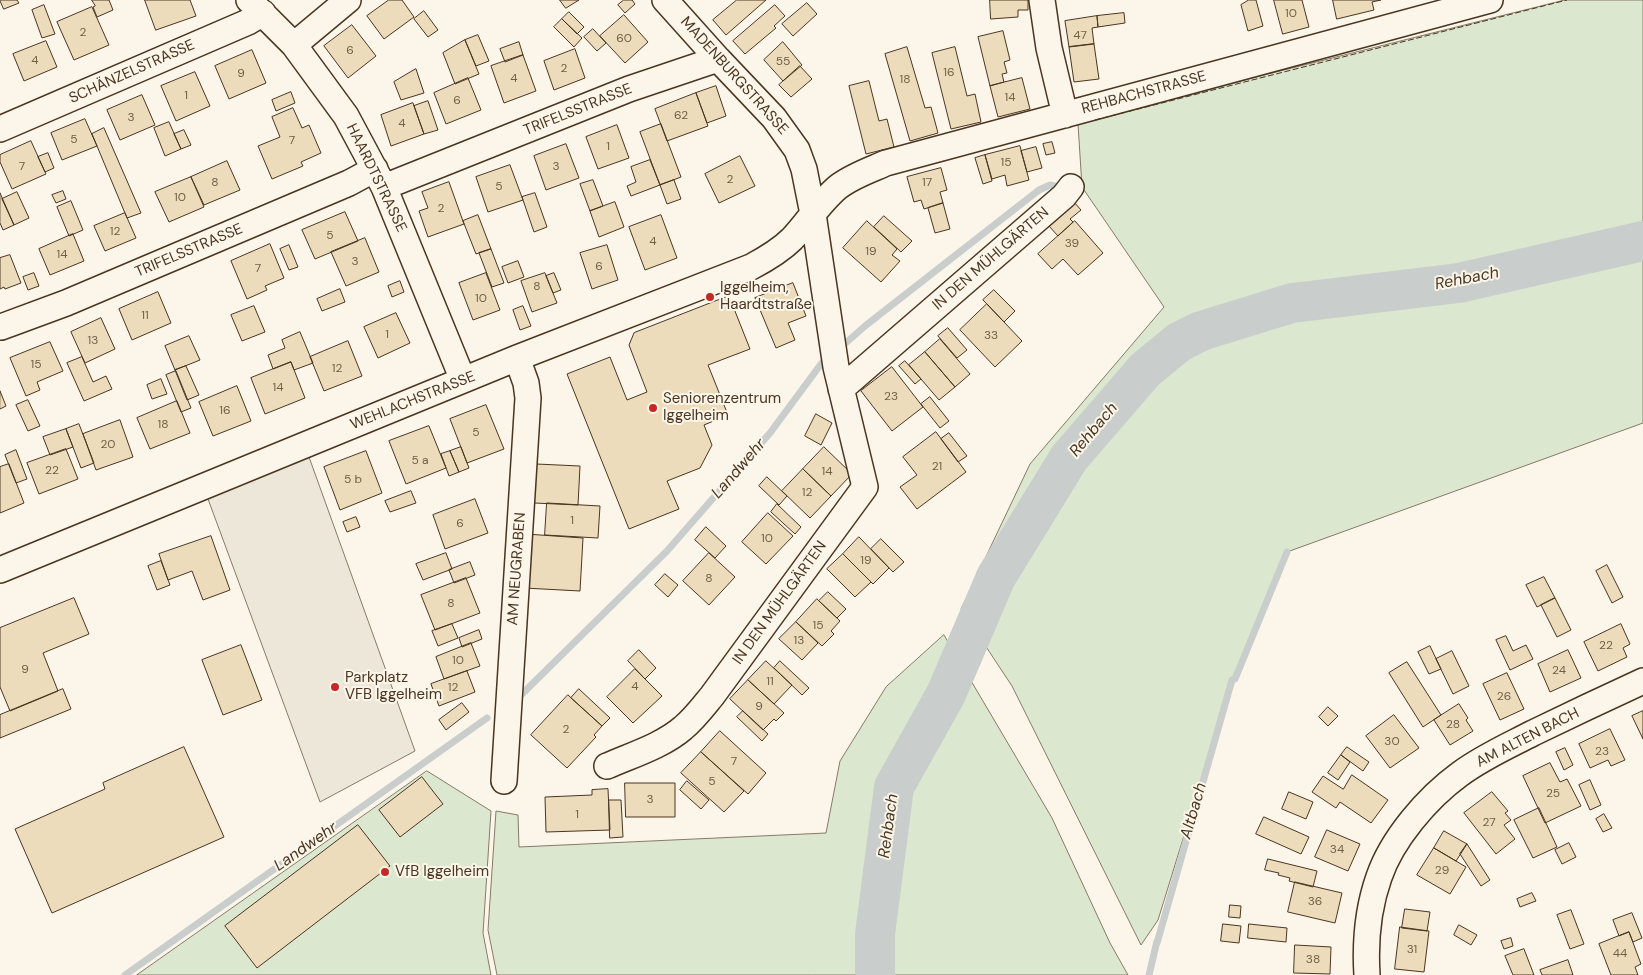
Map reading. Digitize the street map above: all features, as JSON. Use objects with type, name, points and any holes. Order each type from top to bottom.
[{"type":"street","points":[[294,45],[348,0]]},
{"type":"street","name":"MADENBURGSTRASSE","points":[[665,0],[774,118],[793,144],[804,170],[813,214]]},
{"type":"street","points":[[1042,0],[1049,48],[1065,115]]},
{"type":"street","name":"REHBACHSTRASSE","points":[[813,214],[826,198],[840,186],[857,175],[886,163],[939,147],[1065,115],[1490,0]]},
{"type":"street","name":"HAARDTSTRASSE","points":[[256,7],[294,45],[346,116],[379,178],[462,380]]},
{"type":"street","name":"SCHÄNZELSTRASSE","points":[[0,130],[239,26],[256,7]]},
{"type":"street","name":"TRIFELSSTRASSE","points":[[1,327],[75,299],[349,183],[379,178],[718,59]]},
{"type":"street","name":"IN DEN MÜHLGÄRTEN","points":[[837,368],[1064,196],[1071,187]]},
{"type":"street","name":"WEHLACHSTRASSE","points":[[0,570],[462,380],[751,267],[775,254],[813,214]]},
{"type":"street","name":"IN DEN MÜHLGÄRTEN","points":[[607,766],[666,740],[684,728],[699,712],[865,487],[837,368],[813,214]]},
{"type":"street","name":"AM NEUGRABEN","points":[[504,781],[528,398],[526,384],[517,358]]},
{"type":"street","name":"AM ALTEN BACH","points":[[1367,975],[1371,908],[1379,877],[1392,850],[1434,796],[1460,774],[1490,755],[1643,681]]},
{"type":"green space","points":[[1565,0],[1643,0],[1643,423],[1287,552],[1232,680],[1158,920],[1141,945],[1012,686],[961,609],[1030,464],[1164,307],[1082,187],[1078,124],[1256,77]]},
{"type":"green space","points":[[944,635],[1052,818],[1110,943],[1128,975],[497,975],[488,930],[496,811],[518,815],[519,847],[826,833],[840,761],[886,687]]},
{"type":"green space","name":"VfB Iggelheim","points":[[427,771],[491,811],[483,933],[491,975],[137,975]]},
{"type":"shaded area","name":"Parkplatz VFB Iggelheim","points":[[309,457],[415,751],[320,802],[208,499]]},
{"type":"building","points":[[0,0],[17,0],[19,3],[4,9]]},
{"type":"building","points":[[92,0],[109,0],[113,10],[97,17]]},
{"type":"building","points":[[145,0],[190,0],[196,16],[156,30]]},
{"type":"building","points":[[389,0],[402,0],[414,17],[384,39],[367,16]]},
{"type":"building","points":[[560,0],[579,0],[566,8]]},
{"type":"building","points":[[624,0],[632,0],[635,4],[625,13],[618,5]]},
{"type":"building","points":[[737,0],[766,0],[726,35],[713,20]]},
{"type":"building","points":[[990,0],[1028,0],[1028,10],[1018,10],[1018,17],[991,19]]},
{"type":"building","points":[[1249,0],[1256,0],[1263,26],[1248,31],[1241,5]]},
{"type":"building","points":[[1274,0],[1302,0],[1309,27],[1283,34]]},
{"type":"building","points":[[1333,0],[1381,0],[1372,2],[1374,10],[1337,19]]},
{"type":"building","points":[[807,3],[817,14],[793,36],[782,24]]},
{"type":"building","points":[[44,5],[55,34],[42,38],[32,10]]},
{"type":"building","points":[[775,5],[785,16],[774,26],[776,28],[745,54],[733,41]]},
{"type":"building","points":[[92,7],[109,45],[74,60],[57,22]]},
{"type":"building","points":[[424,11],[438,30],[428,37],[414,19]]},
{"type":"building","points":[[569,12],[584,27],[577,34],[562,19]]},
{"type":"building","points":[[1124,13],[1125,23],[1098,27],[1097,16]]},
{"type":"building","points":[[624,15],[648,42],[625,63],[600,36]]},
{"type":"building","points":[[1097,16],[1098,27],[1092,28],[1094,44],[1069,47],[1065,21]]},
{"type":"building","points":[[562,19],[582,38],[574,47],[554,27]]},
{"type":"building","points":[[352,25],[376,56],[348,78],[324,46]]},
{"type":"building","points":[[593,29],[606,43],[597,51],[584,37]]},
{"type":"building","points":[[1003,31],[1010,60],[1004,62],[1007,73],[1002,74],[1004,82],[990,86],[978,37]]},
{"type":"building","points":[[478,35],[489,61],[476,66],[465,40]]},
{"type":"building","points":[[465,40],[479,74],[455,84],[443,53]]},
{"type":"building","points":[[46,41],[57,67],[24,81],[13,54]]},
{"type":"building","points":[[519,42],[523,55],[505,62],[500,49]]},
{"type":"building","points":[[783,42],[802,65],[783,81],[764,60]]},
{"type":"building","points":[[1094,44],[1099,79],[1074,82],[1069,47]]},
{"type":"building","points":[[907,47],[925,108],[931,107],[938,133],[910,141],[885,54]]},
{"type":"building","points":[[955,47],[967,96],[975,94],[981,122],[951,129],[932,53]]},
{"type":"building","points":[[575,49],[585,78],[554,90],[544,61]]},
{"type":"building","points":[[252,50],[266,83],[229,99],[215,66]]},
{"type":"building","points":[[523,55],[536,91],[504,103],[491,66]]},
{"type":"building","points":[[800,66],[812,79],[791,97],[779,85]]},
{"type":"building","points":[[416,69],[424,93],[401,100],[394,82]]},
{"type":"building","points":[[195,72],[210,106],[176,121],[161,86]]},
{"type":"building","points":[[468,78],[481,110],[446,124],[434,93]]},
{"type":"building","points":[[1022,78],[1030,109],[998,117],[990,86]]},
{"type":"building","points":[[869,81],[879,121],[887,119],[894,147],[866,154],[849,86]]},
{"type":"building","points":[[716,86],[726,116],[707,123],[696,93]]},
{"type":"building","points":[[291,92],[295,103],[276,111],[272,100]]},
{"type":"building","points":[[696,93],[708,126],[667,141],[655,109]]},
{"type":"building","points":[[142,95],[155,125],[120,140],[107,110]]},
{"type":"building","points":[[428,101],[438,130],[424,134],[414,106]]},
{"type":"building","points":[[413,103],[424,134],[391,146],[381,115]]},
{"type":"building","points":[[293,108],[302,128],[309,125],[321,153],[301,162],[303,166],[272,179],[258,146],[280,137],[272,117]]},
{"type":"building","points":[[85,119],[97,146],[62,160],[51,133]]},
{"type":"building","points":[[169,122],[181,149],[165,156],[154,128]]},
{"type":"building","points":[[661,124],[681,177],[660,185],[640,132]]},
{"type":"building","points":[[617,125],[629,158],[598,169],[586,137]]},
{"type":"building","points":[[104,128],[141,213],[127,218],[92,134]]},
{"type":"building","points":[[184,130],[191,145],[181,149],[174,134]]},
{"type":"building","points":[[31,141],[46,174],[12,189],[0,162],[0,155]]},
{"type":"building","points":[[1052,142],[1055,153],[1046,155],[1043,144]]},
{"type":"building","points":[[566,144],[579,178],[546,190],[534,156]]},
{"type":"building","points":[[1020,146],[1029,180],[1007,186],[1005,175],[992,179],[985,155]]},
{"type":"building","points":[[1036,147],[1042,168],[1027,172],[1021,151]]},
{"type":"building","points":[[48,153],[54,168],[45,172],[38,157]]},
{"type":"building","points":[[985,155],[992,181],[983,184],[975,158]]},
{"type":"building","points":[[740,156],[755,186],[719,203],[705,174]]},
{"type":"building","points":[[650,160],[660,185],[631,196],[627,186],[636,182],[631,167]]},
{"type":"building","points":[[227,161],[240,190],[204,205],[191,177]]},
{"type":"building","points":[[510,165],[523,200],[488,212],[476,177]]},
{"type":"building","points":[[941,168],[947,190],[940,192],[943,203],[924,209],[921,200],[914,202],[907,177]]},
{"type":"building","points":[[191,177],[204,207],[169,222],[155,192]]},
{"type":"building","points":[[593,180],[603,206],[590,211],[580,184]]},
{"type":"building","points":[[674,180],[681,199],[667,204],[660,185]]},
{"type":"building","points":[[449,182],[464,224],[428,237],[419,211],[428,208],[422,192]]},
{"type":"building","points":[[63,191],[66,199],[56,203],[52,195]]},
{"type":"building","points":[[17,192],[29,218],[14,225],[2,199]]},
{"type":"building","points":[[0,193],[14,225],[3,230],[0,223]]},
{"type":"building","points":[[535,193],[547,227],[534,232],[522,197]]},
{"type":"building","points":[[71,201],[83,230],[69,236],[57,207]]},
{"type":"building","points":[[615,202],[624,227],[599,237],[590,211]]},
{"type":"building","points":[[1074,202],[1081,210],[1070,219],[1073,222],[1058,236],[1048,225]]},
{"type":"building","points":[[943,203],[950,229],[935,233],[928,208]]},
{"type":"building","points":[[345,212],[358,241],[315,259],[302,230]]},
{"type":"building","points":[[125,213],[136,238],[105,251],[94,226]]},
{"type":"building","points":[[478,215],[491,249],[476,254],[463,221]]},
{"type":"building","points":[[661,215],[677,258],[645,270],[629,227]]},
{"type":"building","points":[[884,216],[912,241],[901,252],[874,227]]},
{"type":"building","points":[[867,221],[897,249],[892,255],[900,261],[881,282],[843,248]]},
{"type":"building","points":[[1075,221],[1103,253],[1078,275],[1063,259],[1052,269],[1038,254]]},
{"type":"building","points":[[73,234],[84,261],[50,275],[39,249]]},
{"type":"building","points":[[365,238],[379,272],[346,286],[331,252]]},
{"type":"building","points":[[270,244],[284,278],[265,286],[267,290],[247,299],[231,261]]},
{"type":"building","points":[[289,245],[298,267],[289,270],[280,249]]},
{"type":"building","points":[[607,245],[618,280],[592,289],[580,253]]},
{"type":"building","points":[[491,249],[504,283],[492,287],[479,253]]},
{"type":"building","points":[[10,255],[21,283],[0,289],[0,258]]},
{"type":"building","points":[[518,261],[524,277],[508,283],[502,267]]},
{"type":"building","points":[[34,273],[39,286],[28,290],[23,277]]},
{"type":"building","points":[[486,273],[500,310],[473,320],[459,283]]},
{"type":"building","points":[[545,273],[557,303],[532,312],[521,281]]},
{"type":"building","points":[[554,273],[561,290],[553,293],[546,276]]},
{"type":"building","points":[[400,281],[404,292],[392,297],[388,286]]},
{"type":"building","points":[[793,283],[806,316],[788,323],[795,340],[776,348],[755,298]]},
{"type":"building","points":[[340,289],[345,302],[322,311],[317,299]]},
{"type":"building","points":[[994,290],[1015,311],[1004,322],[983,300]]},
{"type":"building","points":[[158,292],[171,323],[132,340],[119,309]]},
{"type":"building","name":"Seniorenzentrum Iggelheim","points":[[729,296],[750,349],[708,365],[728,415],[704,425],[712,445],[700,468],[667,481],[679,509],[629,529],[567,374],[610,357],[627,400],[647,392],[629,345],[634,333]]},
{"type":"building","points":[[987,304],[1022,341],[995,367],[960,330]]},
{"type":"building","points":[[254,306],[265,332],[242,341],[231,315]]},
{"type":"building","points":[[523,306],[531,326],[520,330],[513,310]]},
{"type":"building","points":[[396,313],[410,343],[378,358],[364,327]]},
{"type":"building","points":[[101,318],[115,349],[85,363],[71,332]]},
{"type":"building","points":[[948,328],[967,350],[957,358],[938,336]]},
{"type":"building","points":[[300,332],[313,363],[294,370],[291,362],[273,369],[268,355],[285,348],[282,340]]},
{"type":"building","points":[[189,336],[200,360],[175,370],[165,346]]},
{"type":"building","points":[[940,339],[970,374],[955,387],[925,352]]},
{"type":"building","points":[[348,341],[362,376],[324,391],[310,357]]},
{"type":"building","points":[[50,342],[63,371],[37,382],[40,390],[26,396],[10,358]]},
{"type":"building","points":[[925,352],[955,387],[939,400],[909,365]]},
{"type":"building","points":[[82,357],[93,382],[106,376],[112,389],[84,401],[67,363]]},
{"type":"building","points":[[905,361],[921,379],[915,384],[899,366]]},
{"type":"building","points":[[291,362],[305,398],[265,414],[251,378]]},
{"type":"building","points":[[186,366],[199,395],[187,400],[175,370]]},
{"type":"building","points":[[892,367],[923,407],[892,431],[861,391]]},
{"type":"building","points":[[176,371],[191,408],[181,412],[166,375]]},
{"type":"building","points":[[161,379],[167,394],[152,399],[147,385]]},
{"type":"building","points":[[237,386],[251,421],[213,436],[199,402]]},
{"type":"building","points":[[0,391],[6,406],[0,409]]},
{"type":"building","points":[[930,397],[949,421],[940,428],[921,404]]},
{"type":"building","points":[[28,400],[40,426],[28,431],[16,405]]},
{"type":"building","points":[[177,401],[190,433],[150,449],[137,418]]},
{"type":"building","points":[[486,405],[504,449],[467,463],[450,419]]},
{"type":"building","points":[[816,414],[832,423],[821,445],[805,436]]},
{"type":"building","points":[[120,420],[133,457],[96,470],[83,434]]},
{"type":"building","points":[[79,424],[94,463],[81,468],[66,429]]},
{"type":"building","points":[[429,426],[446,468],[406,484],[389,441]]},
{"type":"building","points":[[66,429],[73,447],[50,455],[43,437]]},
{"type":"building","points":[[936,432],[966,472],[917,509],[900,487],[917,475],[903,457]]},
{"type":"building","points":[[949,433],[967,456],[958,462],[941,439]]},
{"type":"building","points":[[461,447],[469,468],[459,472],[450,451]]},
{"type":"building","points":[[824,447],[852,474],[831,496],[803,469]]},
{"type":"building","points":[[66,449],[78,479],[39,494],[27,463]]},
{"type":"building","points":[[16,450],[27,479],[16,483],[5,455]]},
{"type":"building","points":[[366,451],[382,493],[340,510],[324,467]]},
{"type":"building","points":[[450,451],[459,472],[449,476],[441,454]]},
{"type":"building","points":[[9,464],[24,503],[0,513],[0,467]]},
{"type":"building","points":[[536,464],[580,466],[578,505],[534,503]]},
{"type":"building","points":[[803,469],[831,496],[810,518],[782,491]]},
{"type":"building","points":[[767,477],[787,496],[779,505],[759,486]]},
{"type":"building","points":[[411,491],[416,503],[390,512],[385,501]]},
{"type":"building","points":[[475,499],[488,533],[445,549],[433,515]]},
{"type":"building","points":[[547,503],[600,506],[598,538],[545,535]]},
{"type":"building","points":[[777,504],[801,527],[795,534],[771,512]]},
{"type":"building","points":[[768,513],[793,536],[766,564],[742,542]]},
{"type":"building","points":[[356,517],[360,527],[347,532],[343,522]]},
{"type":"building","points":[[706,527],[726,546],[715,558],[695,540]]},
{"type":"building","points":[[526,534],[583,538],[580,591],[524,588]]},
{"type":"building","points":[[211,536],[230,590],[203,600],[192,571],[168,580],[159,554]]},
{"type":"building","points":[[859,537],[889,568],[873,584],[843,554]]},
{"type":"building","points":[[881,539],[904,562],[893,572],[871,549]]},
{"type":"building","points":[[446,553],[452,569],[423,580],[416,564]]},
{"type":"building","points":[[709,553],[735,577],[709,605],[683,581]]},
{"type":"building","points":[[843,554],[871,582],[855,597],[827,569]]},
{"type":"building","points":[[161,561],[170,585],[157,590],[148,566]]},
{"type":"building","points":[[470,562],[475,575],[454,583],[449,570]]},
{"type":"building","points":[[1607,565],[1623,597],[1612,603],[1596,571]]},
{"type":"building","points":[[665,574],[678,585],[668,597],[655,585]]},
{"type":"building","points":[[1544,577],[1555,598],[1537,607],[1526,585]]},
{"type":"building","points":[[466,578],[480,613],[435,630],[421,595]]},
{"type":"building","points":[[828,592],[846,609],[837,618],[819,601]]},
{"type":"building","points":[[74,598],[89,634],[43,653],[58,691],[10,711],[0,687],[0,628]]},
{"type":"building","points":[[1555,598],[1571,630],[1557,637],[1541,605]]},
{"type":"building","points":[[817,599],[840,621],[831,631],[834,634],[822,646],[796,622]]},
{"type":"building","points":[[796,622],[818,643],[802,660],[779,639]]},
{"type":"building","points":[[452,624],[458,638],[438,646],[432,631]]},
{"type":"building","points":[[1621,624],[1630,644],[1623,648],[1627,657],[1598,671],[1584,642]]},
{"type":"building","points":[[479,630],[482,639],[462,647],[459,638]]},
{"type":"building","points":[[1506,636],[1513,651],[1526,645],[1533,659],[1510,670],[1496,640]]},
{"type":"building","points":[[471,643],[480,666],[444,679],[436,657]]},
{"type":"building","points":[[241,645],[262,700],[223,715],[202,660]]},
{"type":"building","points":[[1430,646],[1441,669],[1429,674],[1418,652]]},
{"type":"building","points":[[639,650],[656,668],[645,679],[628,661]]},
{"type":"building","points":[[1568,650],[1581,678],[1550,692],[1538,664]]},
{"type":"building","points":[[1452,651],[1469,686],[1453,694],[1436,659]]},
{"type":"building","points":[[766,661],[792,685],[774,704],[748,680]]},
{"type":"building","points":[[780,661],[809,688],[802,695],[774,668]]},
{"type":"building","points":[[1407,662],[1441,715],[1423,727],[1389,673]]},
{"type":"building","points":[[635,669],[662,696],[633,723],[607,697]]},
{"type":"building","points":[[467,671],[475,692],[439,706],[431,684]]},
{"type":"building","points":[[1507,673],[1524,709],[1500,720],[1483,684]]},
{"type":"building","points":[[748,680],[784,713],[776,721],[774,719],[763,730],[730,699]]},
{"type":"building","points":[[63,689],[71,709],[0,738],[0,715]]},
{"type":"building","points":[[579,689],[610,718],[602,726],[571,698]]},
{"type":"building","points":[[568,695],[602,726],[594,735],[596,737],[567,768],[531,735]]},
{"type":"building","points":[[462,703],[469,712],[446,730],[439,720]]},
{"type":"building","points":[[1459,704],[1468,718],[1466,720],[1473,731],[1450,745],[1434,720]]},
{"type":"building","points":[[1328,707],[1338,716],[1328,726],[1319,717]]},
{"type":"building","points":[[743,711],[768,734],[762,741],[737,717]]},
{"type":"building","points":[[1643,711],[1643,739],[1632,716]]},
{"type":"building","points":[[1394,715],[1419,748],[1390,768],[1366,736]]},
{"type":"building","points":[[1610,729],[1625,760],[1611,766],[1608,760],[1590,768],[1579,744]]},
{"type":"building","points":[[720,731],[766,773],[748,794],[701,752]]},
{"type":"building","points":[[184,747],[224,837],[52,913],[15,829],[105,789],[103,783]]},
{"type":"building","points":[[1347,747],[1369,762],[1363,771],[1341,755]]},
{"type":"building","points":[[1565,748],[1573,765],[1564,770],[1556,752]]},
{"type":"building","points":[[701,752],[744,791],[724,812],[681,773]]},
{"type":"building","points":[[1341,755],[1350,762],[1338,780],[1328,773]]},
{"type":"building","points":[[1550,763],[1560,782],[1567,779],[1581,806],[1545,823],[1523,776]]},
{"type":"building","points":[[1352,775],[1388,800],[1371,823],[1340,802],[1336,808],[1312,792],[1323,776],[1343,789]]},
{"type":"building","points":[[422,777],[443,804],[400,837],[379,810]]},
{"type":"building","points":[[1590,780],[1601,805],[1590,810],[1579,785]]},
{"type":"building","points":[[687,781],[709,800],[701,809],[680,790]]},
{"type":"building","points":[[625,783],[675,783],[675,817],[626,817]]},
{"type":"building","points":[[608,789],[610,830],[546,832],[545,797],[592,795],[592,790]]},
{"type":"building","points":[[1289,792],[1313,802],[1306,819],[1282,809]]},
{"type":"building","points":[[1492,792],[1508,811],[1505,813],[1511,820],[1504,825],[1515,839],[1496,854],[1464,813]]},
{"type":"building","points":[[609,800],[621,800],[623,837],[610,838]]},
{"type":"building","points":[[1539,808],[1557,847],[1533,858],[1514,820]]},
{"type":"building","points":[[1604,814],[1612,828],[1603,832],[1596,819]]},
{"type":"building","points":[[1264,817],[1309,837],[1301,854],[1256,834]]},
{"type":"building","points":[[358,825],[390,866],[257,968],[225,926]]},
{"type":"building","points":[[1327,830],[1360,844],[1348,871],[1315,857]]},
{"type":"building","points":[[1444,831],[1467,844],[1456,861],[1434,848]]},
{"type":"building","points":[[1569,843],[1576,857],[1562,864],[1555,850]]},
{"type":"building","points":[[1467,844],[1490,880],[1481,886],[1460,854]]},
{"type":"building","points":[[1434,848],[1466,867],[1450,894],[1417,875]]},
{"type":"building","points":[[1268,859],[1317,871],[1313,887],[1289,881],[1290,878],[1265,870]]},
{"type":"building","points":[[1295,882],[1342,893],[1335,923],[1288,912]]},
{"type":"building","points":[[1532,893],[1536,901],[1520,907],[1517,899]]},
{"type":"building","points":[[1230,905],[1241,906],[1240,918],[1229,917]]},
{"type":"building","points":[[1405,909],[1430,912],[1427,931],[1402,928]]},
{"type":"building","points":[[1571,910],[1584,944],[1570,949],[1557,915]]},
{"type":"building","points":[[1632,913],[1642,938],[1633,942],[1629,932],[1619,936],[1613,920]]},
{"type":"building","points":[[1223,924],[1241,926],[1239,943],[1221,941]]},
{"type":"building","points":[[1249,924],[1287,928],[1286,942],[1248,938]]},
{"type":"building","points":[[1459,925],[1477,935],[1471,945],[1454,935]]},
{"type":"building","points":[[1400,927],[1429,931],[1424,972],[1395,969]]},
{"type":"building","points":[[1629,932],[1641,964],[1635,967],[1638,975],[1611,975],[1599,944]]},
{"type":"building","points":[[1511,938],[1513,946],[1504,949],[1501,941]]},
{"type":"building","points":[[1295,945],[1331,947],[1330,974],[1294,973]]},
{"type":"building","points":[[1524,949],[1534,975],[1513,975],[1505,956]]},
{"type":"building","points":[[1568,960],[1573,975],[1542,975],[1540,970]]},
{"type":"waterway","name":"Landwehr","points":[[839,349],[865,326],[1039,190],[1050,185],[1060,187]]},
{"type":"waterway","name":"Rehbach","points":[[875,975],[875,934],[894,787],[946,694],[996,577],[1069,458],[1145,370],[1179,342],[1201,331],[1292,303],[1459,283],[1643,241]]},
{"type":"waterway","name":"Landwehr","points":[[520,696],[667,551],[770,433],[821,364],[829,357]]},
{"type":"waterway","name":"Altbach","points":[[1235,679],[1287,552]]},
{"type":"waterway","name":"Altbach","points":[[1157,943],[1232,680]]},
{"type":"waterway","name":"Landwehr","points":[[125,975],[487,718]]},
{"type":"waterway","name":"Altbach","points":[[1149,975],[1157,941]]},
{"type":"fence","points":[[1095,120],[1567,0]]},
{"type":"place","name":"Iggelheim, Haardtstraße","points":[[710,297]]},
{"type":"place","name":"Seniorenzentrum Iggelheim","points":[[653,408]]},
{"type":"place","name":"Parkplatz VFB Iggelheim","points":[[335,687]]},
{"type":"place","name":"VfB Iggelheim","points":[[385,872]]}]
